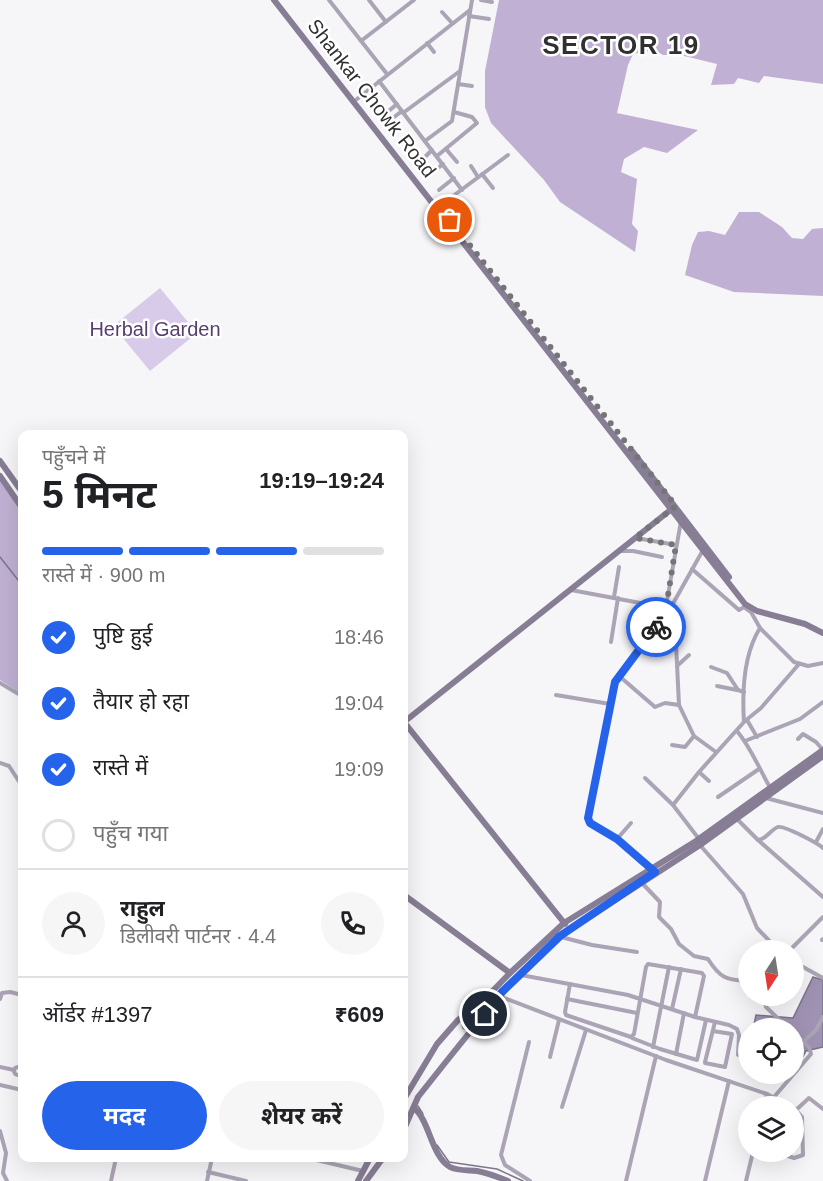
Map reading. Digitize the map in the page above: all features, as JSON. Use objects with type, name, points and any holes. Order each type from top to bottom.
[{"type":"main road","name":"Shankar Chowk Road","points":[[274,0],[750,603],[807,620],[823,631]]},
{"type":"main road","name":"Shankar Chowk Road","points":[[279,0],[438,207]]},
{"type":"main road","points":[[0,461],[18,486]]},
{"type":"main road","points":[[0,476],[18,502]]},
{"type":"main road","name":"Shankar Chowk Road","points":[[674,508],[703,550],[750,609],[823,631]]},
{"type":"main road","points":[[408,719],[674,508]]},
{"type":"main road","points":[[408,727],[569,930]]},
{"type":"main road","points":[[698,842],[737,819],[766,798],[823,750]]},
{"type":"main road","points":[[408,1089],[437,1044],[458,1020],[479,1005],[564,923],[654,871],[823,756]]},
{"type":"main road","points":[[408,1121],[415,1106],[445,1063],[500,996],[560,936],[654,871]]},
{"type":"main road","points":[[408,900],[509,974]]},
{"type":"main road","points":[[467,1013],[464,1019],[465,1027],[473,1028]]},
{"type":"main road","points":[[415,1106],[436,1148],[448,1166],[491,1174],[508,1181]]},
{"type":"main road","points":[[358,1181],[368,1162]]},
{"type":"main road","points":[[366,1181],[379,1162]]},
{"type":"street","points":[[329,0],[387,74]]},
{"type":"street","points":[[369,0],[386,22]]},
{"type":"street","points":[[425,141],[450,123],[454,112],[472,0]]},
{"type":"street","points":[[481,0],[492,2]]},
{"type":"street","points":[[362,41],[412,1]]},
{"type":"street","points":[[357,99],[471,9]]},
{"type":"street","points":[[442,12],[452,23]]},
{"type":"street","points":[[469,16],[489,19]]},
{"type":"street","points":[[428,42],[434,52]]},
{"type":"street","points":[[389,121],[460,70]]},
{"type":"street","points":[[379,81],[462,190]]},
{"type":"street","points":[[458,84],[472,86]]},
{"type":"street","points":[[384,115],[397,104]]},
{"type":"street","points":[[437,156],[477,123],[472,117],[454,112]]},
{"type":"street","points":[[446,149],[457,162]]},
{"type":"street","points":[[422,160],[432,150]]},
{"type":"street","points":[[438,207],[508,155]]},
{"type":"street","points":[[429,176],[443,164]]},
{"type":"street","points":[[471,166],[493,188]]},
{"type":"street","points":[[489,169],[492,174]]},
{"type":"street","points":[[439,190],[454,178]]},
{"type":"street","points":[[681,520],[668,608],[677,666],[679,705],[694,736],[716,752]]},
{"type":"street","points":[[635,538],[676,545]]},
{"type":"street","points":[[654,871],[617,839],[590,823],[588,818],[610,704],[618,675],[662,618],[703,550]]},
{"type":"street","points":[[619,551],[633,551],[662,557]]},
{"type":"street","points":[[611,642],[619,567]]},
{"type":"street","points":[[692,569],[739,610],[744,607],[751,612],[760,628],[789,658],[808,666],[823,663]]},
{"type":"street","points":[[571,590],[668,608]]},
{"type":"street","points":[[758,736],[745,721],[744,692],[749,649],[760,628]]},
{"type":"street","points":[[677,666],[689,655]]},
{"type":"street","points":[[673,806],[716,752],[745,721],[761,708],[799,664]]},
{"type":"street","points":[[711,667],[728,674],[738,690]]},
{"type":"street","points":[[618,675],[655,707],[665,703],[679,705]]},
{"type":"street","points":[[0,683],[18,694]]},
{"type":"street","points":[[717,686],[744,692]]},
{"type":"street","points":[[556,695],[610,704]]},
{"type":"street","points":[[745,741],[800,718],[823,702]]},
{"type":"street","points":[[737,731],[745,741],[772,791]]},
{"type":"street","points":[[798,739],[803,734],[823,750]]},
{"type":"street","points":[[672,745],[685,747],[694,736]]},
{"type":"street","points":[[0,763],[9,766],[18,780]]},
{"type":"street","points":[[718,797],[759,769]]},
{"type":"street","points":[[699,772],[709,782]]},
{"type":"street","points":[[645,778],[673,806],[698,842],[743,894],[757,928],[768,940]]},
{"type":"street","points":[[766,798],[823,813]]},
{"type":"street","points":[[737,819],[823,897]]},
{"type":"street","points":[[617,839],[631,823]]},
{"type":"street","points":[[758,840],[763,839],[780,826],[816,842],[823,848]]},
{"type":"street","points":[[816,842],[823,829]]},
{"type":"street","points":[[641,882],[660,902],[659,917],[671,929],[679,944],[694,956],[708,959],[725,978],[738,980]]},
{"type":"street","points":[[800,940],[823,917]]},
{"type":"street","points":[[560,936],[592,945],[636,952]]},
{"type":"street","points":[[631,1038],[634,1034],[646,965],[650,963],[704,975],[695,1017]]},
{"type":"street","points":[[653,1047],[669,967]]},
{"type":"street","points":[[804,968],[823,978]]},
{"type":"street","points":[[672,1009],[681,969]]},
{"type":"street","points":[[521,975],[640,999],[695,1017],[729,1025],[737,1029],[738,1033]]},
{"type":"street","points":[[570,984],[566,1016],[697,1060],[706,1020]]},
{"type":"street","points":[[0,999],[2,993],[18,994]]},
{"type":"street","points":[[500,996],[656,1056],[772,1096]]},
{"type":"street","points":[[567,999],[637,1013]]},
{"type":"street","points":[[766,1006],[778,1018]]},
{"type":"street","points":[[676,1054],[684,1013]]},
{"type":"street","points":[[804,1041],[816,1029],[823,1017]]},
{"type":"street","points":[[550,1057],[559,1020]]},
{"type":"street","points":[[713,1031],[732,1035],[726,1066],[723,1068],[705,1063],[715,1022]]},
{"type":"street","points":[[562,1107],[586,1030]]},
{"type":"street","points":[[529,1042],[501,1155],[505,1165],[518,1178],[530,1181]]},
{"type":"street","points":[[804,1043],[811,1049],[810,1056],[804,1063]]},
{"type":"street","points":[[626,1181],[656,1056]]},
{"type":"street","points":[[0,1067],[14,1070]]},
{"type":"street","points":[[705,1181],[729,1081]]},
{"type":"street","points":[[775,1096],[785,1084]]},
{"type":"street","points":[[0,1085],[18,1089]]},
{"type":"street","points":[[804,1101],[809,1098],[823,1108]]},
{"type":"street","points":[[0,1131],[6,1155],[1,1175],[7,1181]]},
{"type":"street","points":[[111,1181],[115,1162]]},
{"type":"street","points":[[207,1181],[211,1162]]},
{"type":"street","points":[[325,1162],[363,1171]]},
{"type":"street","points":[[746,1181],[751,1162]]},
{"type":"street","points":[[208,1172],[246,1181]]},
{"type":"green space","name":"Herbal Garden","points":[[160,288],[197,333],[150,371],[113,326]]},
{"type":"shaded area","points":[[499,0],[823,0],[823,84],[764,76],[759,83],[738,78],[734,84],[711,85],[717,64],[680,55],[663,55],[654,50],[633,54],[628,65],[617,113],[698,130],[667,153],[644,147],[624,159],[621,172],[637,179],[632,224],[638,231],[635,252],[560,202],[544,180],[491,123],[485,107],[485,71]]},
{"type":"shaded area","points":[[739,212],[759,212],[782,227],[792,238],[803,239],[812,229],[823,228],[823,296],[734,292],[685,275],[692,245],[698,232],[709,231],[725,235]]},
{"type":"shaded area","points":[[0,473],[18,498],[18,691],[0,680]]},
{"type":"shaded area","points":[[813,977],[823,980],[823,1047],[806,1051],[804,1055],[804,1018],[793,1018],[799,1006],[804,1006],[804,995]]},
{"type":"shaded area","points":[[756,1015],[793,1018],[755,1018]]},
{"type":"waterway","points":[[0,557],[18,580]]},
{"type":"waterway","points":[[418,1106],[423,1114]]},
{"type":"waterway","points":[[437,1145],[449,1162],[497,1169],[523,1181]]},
{"type":"way so far","points":[[450,220],[676,506],[635,538],[676,545],[666,608],[656,627]]},
{"type":"district","name":"SECTOR 19","points":[[621,45]]},
{"type":"route","points":[[485,1014],[502,992],[560,936],[655,872],[617,839],[590,823],[588,818],[615,682],[656,627]]}]
